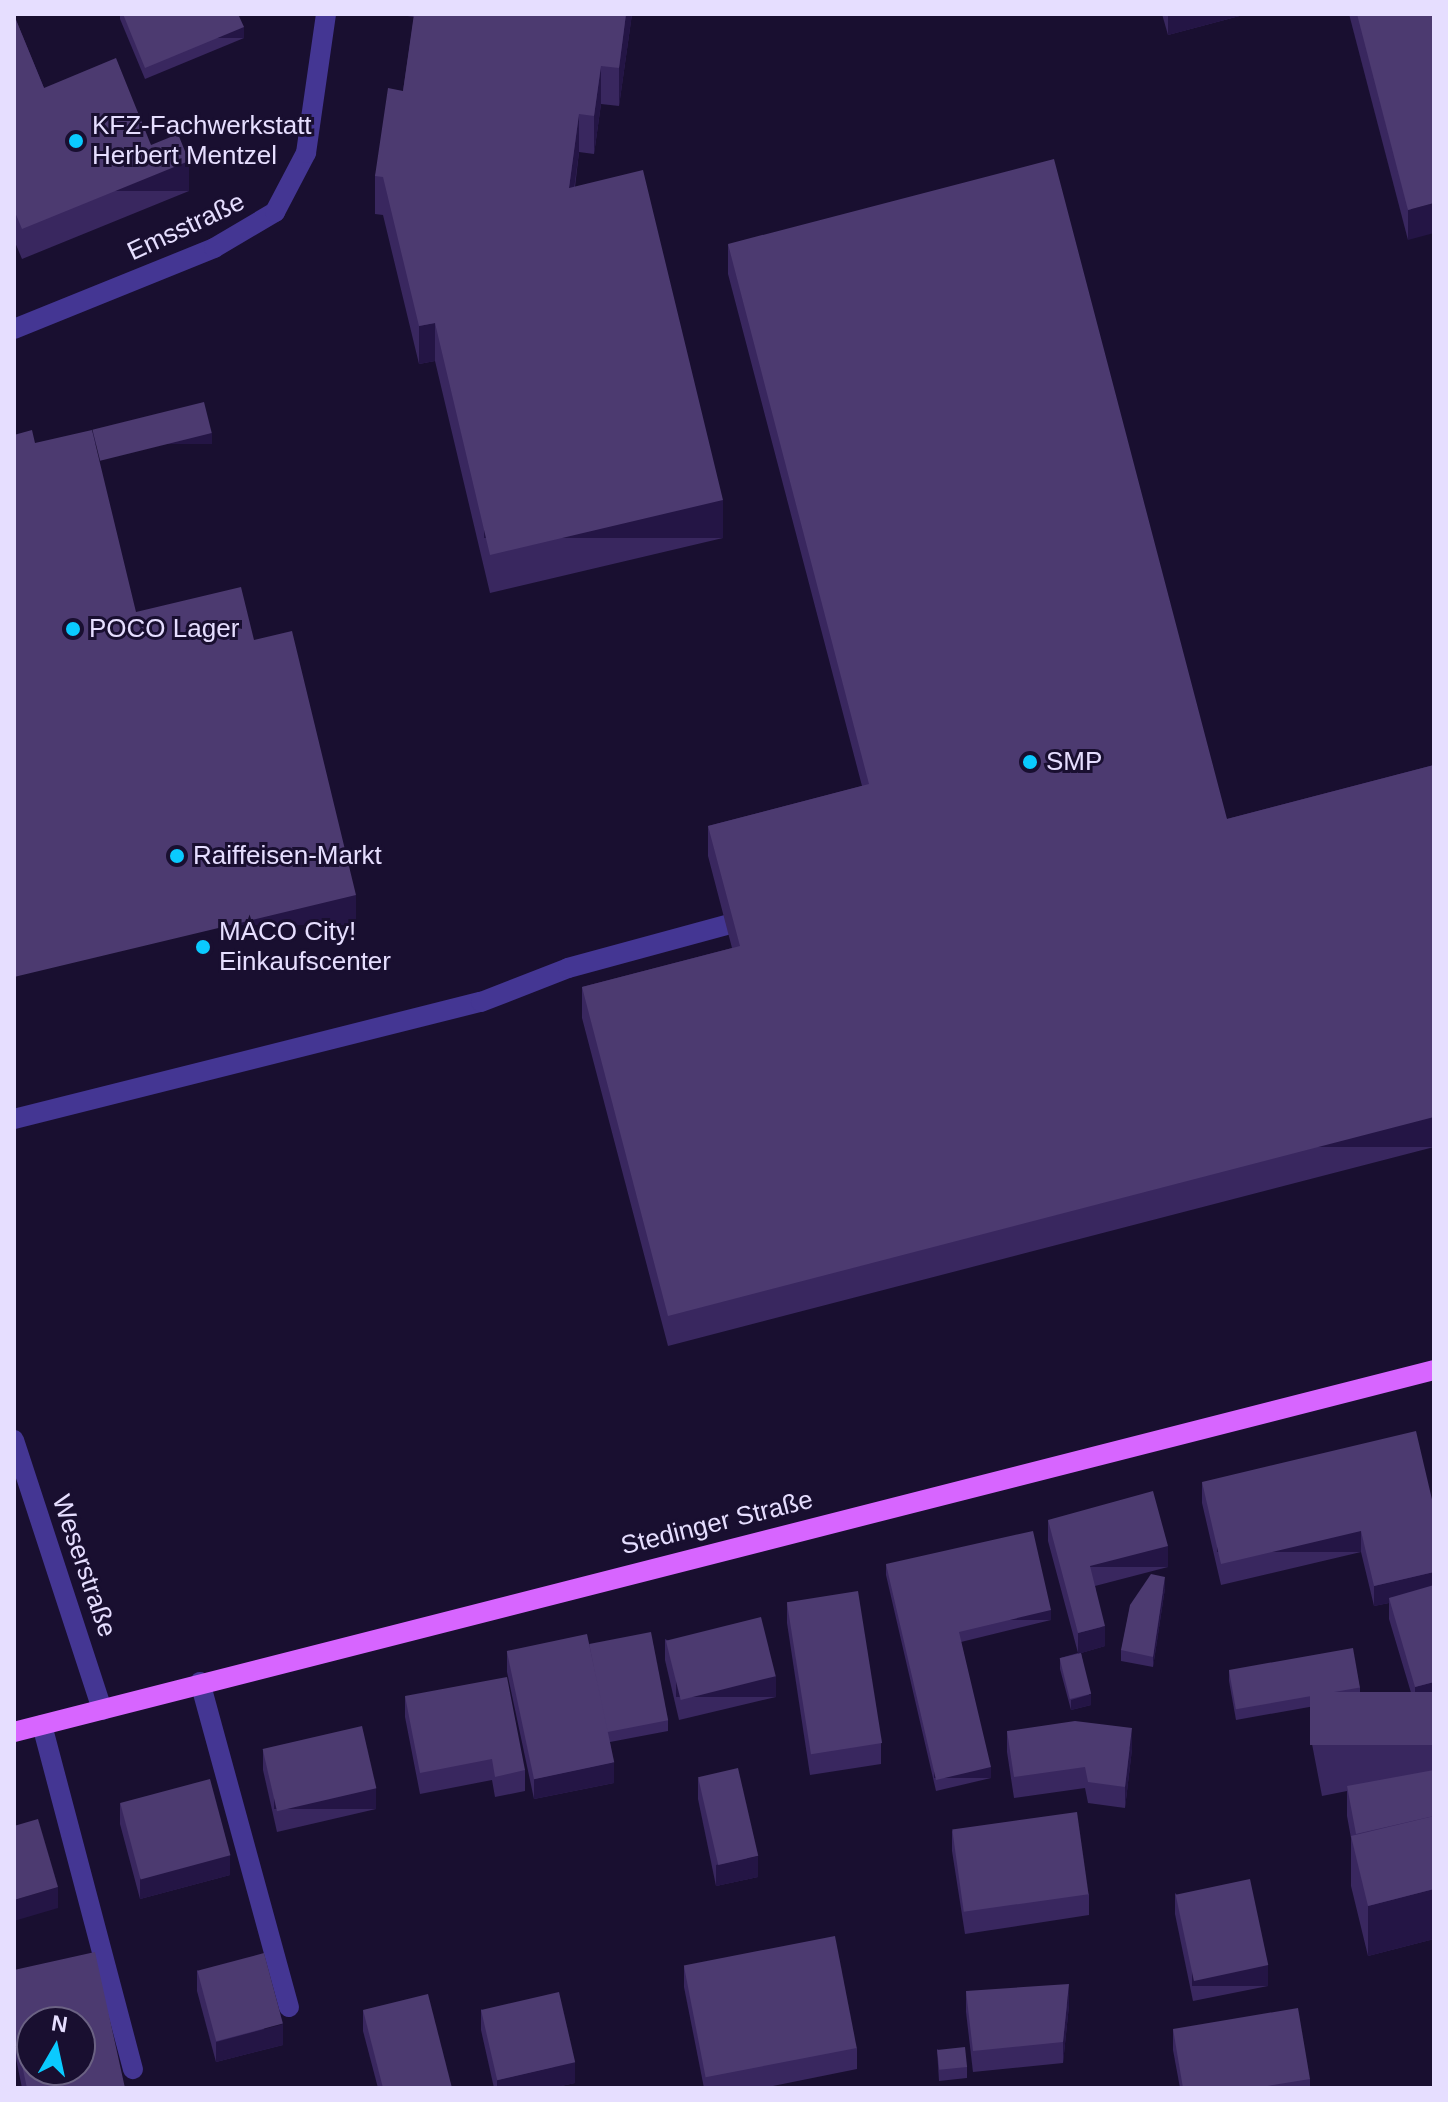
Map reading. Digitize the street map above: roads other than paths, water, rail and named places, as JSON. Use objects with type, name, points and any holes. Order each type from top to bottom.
[{"type":"main road","name":"Stedinger Straße","points":[[14,1732],[200,1682],[1434,1370]]},
{"type":"street","name":"Emsstraße","points":[[14,329],[214,248],[275,212],[306,153],[326,14]]},
{"type":"street","points":[[14,1119],[481,1002],[568,968],[726,925]]},
{"type":"street","name":"Weserstraße","points":[[14,1440],[102,1710]]},
{"type":"street","points":[[200,1682],[289,2007]]},
{"type":"street","points":[[42,1725],[133,2069]]},
{"type":"place","name":"KFZ-Fachwerkstatt Herbert Mentzel","points":[[76,141]]},
{"type":"place","name":"POCO Lager","points":[[73,629]]},
{"type":"place","name":"SMP","points":[[1030,762]]},
{"type":"place","name":"Raiffeisen-Markt","points":[[177,856]]},
{"type":"place","name":"MACO City! Einkaufscenter","points":[[203,947]]}]
